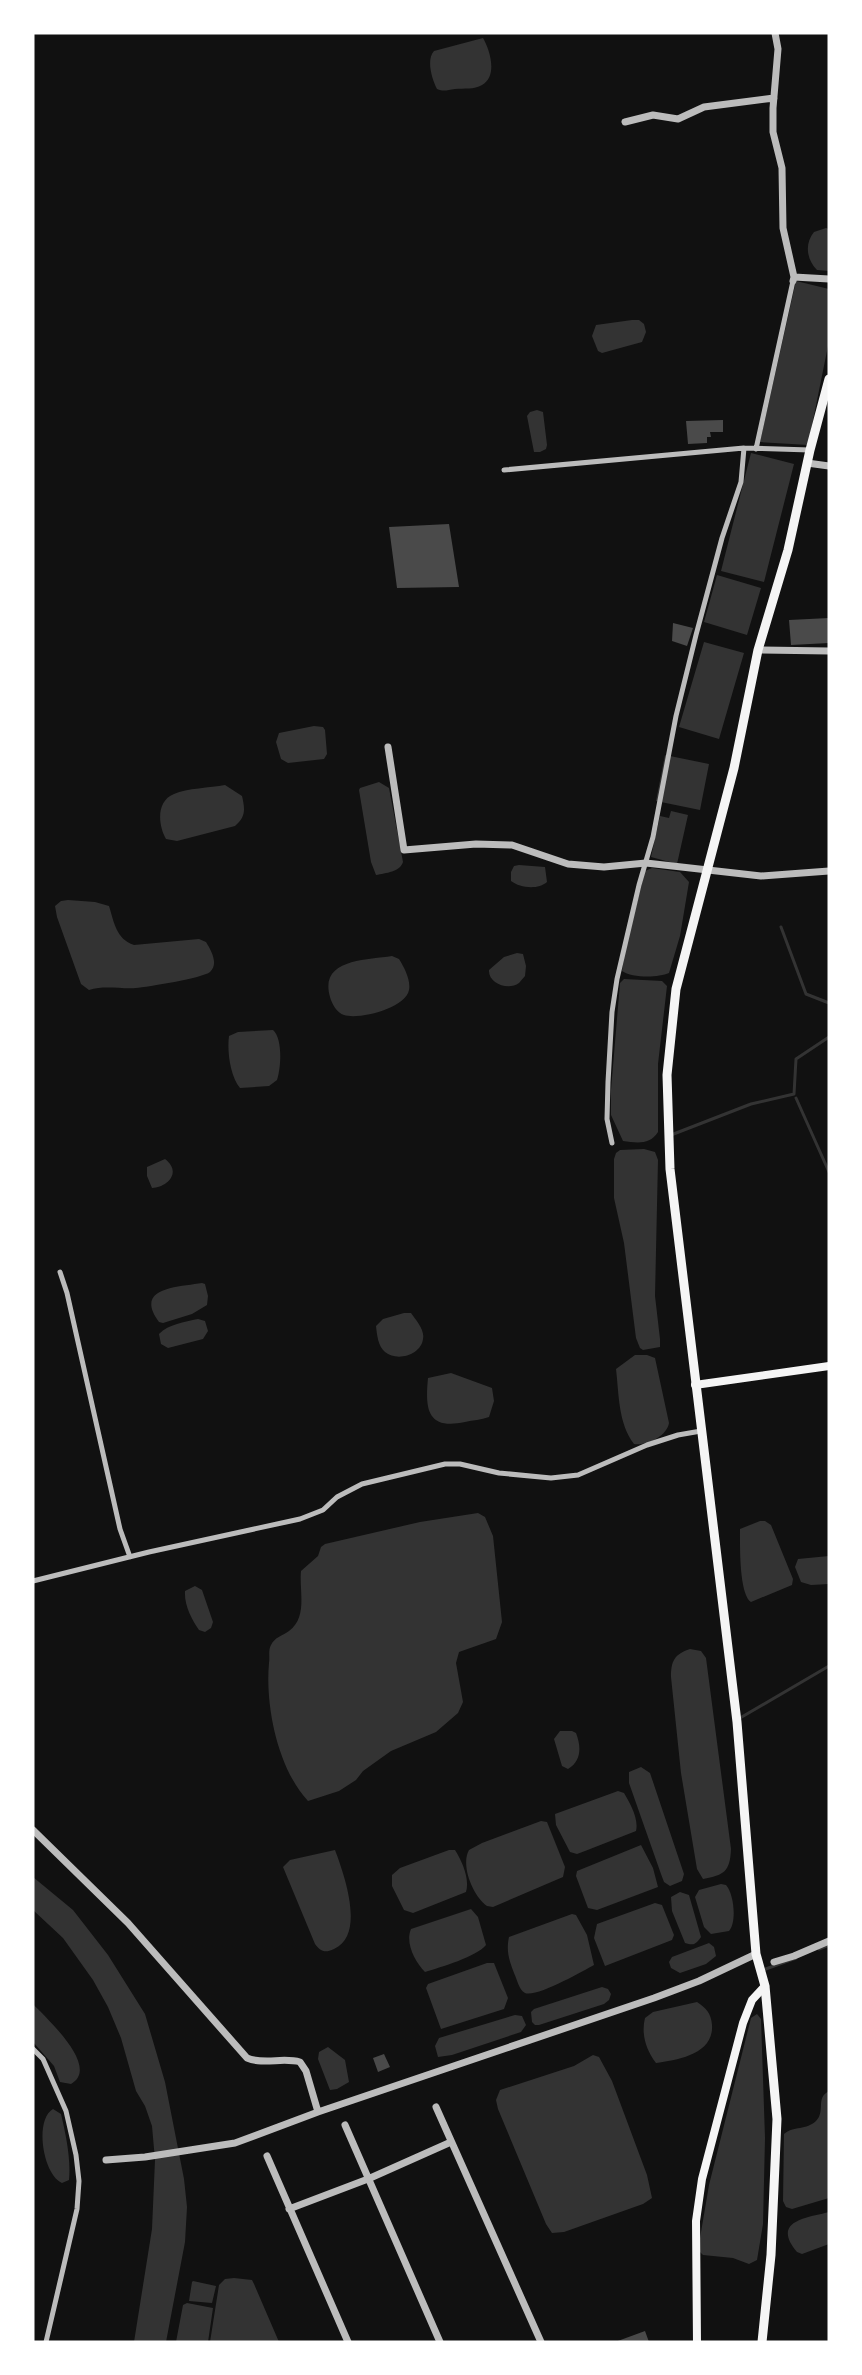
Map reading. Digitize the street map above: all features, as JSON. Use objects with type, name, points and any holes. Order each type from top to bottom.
[{"type":"highway","points":[[762,2342],[771,2255],[777,2119],[765,1986],[756,1954],[737,1722],[670,1169],[667,1075],[676,989],[734,768],[758,650],[788,550],[810,450],[829,379]]},
{"type":"main road","points":[[695,1385],[829,1366]]},
{"type":"main road","points":[[697,2342],[696,2221],[702,2179],[743,2023],[752,2000],[765,1986]]},
{"type":"street","points":[[756,449],[794,279],[783,228],[782,168],[773,132],[777,49],[775,33]]},
{"type":"street","points":[[625,122],[653,115],[678,119],[704,107],[774,98]]},
{"type":"street","points":[[794,279],[829,279]]},
{"type":"street","points":[[612,1143],[607,1119],[612,1012],[624,947],[657,818],[676,716],[696,635],[722,538],[741,482],[744,448]]},
{"type":"street","points":[[504,470],[744,448],[810,450]]},
{"type":"street","points":[[807,463],[829,466]]},
{"type":"street","points":[[758,650],[829,651]]},
{"type":"street","points":[[388,747],[404,850],[476,844],[512,845],[568,864],[604,867],[646,863],[761,876],[829,871]]},
{"type":"street","points":[[60,1272],[67,1293],[120,1529],[130,1557]]},
{"type":"street","points":[[33,1581],[300,1519],[323,1510],[336,1497],[362,1484],[446,1464],[460,1464],[500,1473],[551,1478],[578,1475],[647,1445],[678,1435],[701,1431]]},
{"type":"street","points":[[33,1830],[128,1923],[247,2058],[256,2062],[293,2060],[300,2062],[306,2071],[318,2112]]},
{"type":"street","points":[[774,1962],[829,1941]]},
{"type":"street","points":[[106,2160],[145,2157],[235,2143],[318,2112],[654,1998],[699,1981],[756,1954]]},
{"type":"street","points":[[33,2049],[44,2059],[66,2111],[79,2181],[77,2209],[46,2342]]},
{"type":"street","points":[[436,2108],[541,2342]]},
{"type":"street","points":[[345,2125],[440,2342]]},
{"type":"street","points":[[289,2209],[368,2179],[451,2142]]},
{"type":"street","points":[[267,2156],[348,2342]]},
{"type":"shaded area","points":[[483,38],[491,63],[490,76],[487,81],[479,87],[444,91],[437,89],[430,64],[434,51]]},
{"type":"shaded area","points":[[829,229],[829,271],[817,270],[808,252],[809,242],[814,232]]},
{"type":"shaded area","points":[[796,281],[829,289],[829,341],[808,445],[760,442]]},
{"type":"shaded area","points":[[639,320],[644,324],[646,332],[642,342],[602,353],[598,351],[592,336],[596,325]]},
{"type":"shaded area","points":[[537,410],[543,412],[547,445],[546,449],[534,452],[527,416],[530,412]]},
{"type":"shaded area","points":[[751,453],[794,464],[764,582],[721,571]]},
{"type":"shaded area","points":[[717,575],[761,588],[747,635],[704,622]]},
{"type":"shaded area","points":[[704,642],[744,653],[719,739],[679,727]]},
{"type":"shaded area","points":[[314,726],[323,727],[325,730],[327,754],[324,759],[288,763],[281,759],[276,742],[279,733]]},
{"type":"shaded area","points":[[665,755],[709,764],[700,810],[656,801]]},
{"type":"shaded area","points":[[379,782],[389,788],[403,862],[396,870],[376,875],[371,862],[359,790]]},
{"type":"shaded area","points":[[225,785],[242,796],[244,812],[235,826],[177,841],[166,839],[161,827],[160,814],[168,797],[185,790]]},
{"type":"shaded area","points":[[671,811],[688,815],[677,864],[651,857],[660,816],[669,818]]},
{"type":"shaded area","points":[[514,866],[545,867],[547,882],[539,886],[524,887],[511,881]]},
{"type":"shaded area","points":[[652,868],[680,872],[689,882],[680,936],[669,973],[658,976],[638,976],[622,971],[645,871]]},
{"type":"shaded area","points":[[61,901],[95,902],[109,906],[119,934],[134,945],[199,939],[206,942],[213,957],[213,969],[197,977],[162,984],[136,988],[106,987],[89,990],[81,984],[57,917],[55,906]]},
{"type":"shaded area","points":[[517,953],[523,954],[526,966],[525,976],[519,983],[510,986],[495,982],[489,970],[504,957]]},
{"type":"shaded area","points":[[392,956],[399,959],[407,974],[409,990],[406,996],[400,1002],[381,1011],[360,1016],[341,1014],[331,1000],[328,984],[331,975],[338,968],[347,964]]},
{"type":"shaded area","points":[[624,979],[662,981],[667,986],[658,1064],[658,1132],[651,1139],[643,1142],[623,1141],[611,1115],[620,983]]},
{"type":"shaded area","points":[[273,1030],[280,1047],[277,1080],[269,1086],[240,1088],[230,1063],[229,1036],[238,1032]]},
{"type":"shaded area","points":[[644,1149],[655,1152],[658,1160],[655,1296],[660,1347],[643,1350],[636,1338],[624,1243],[614,1198],[614,1159],[620,1150]]},
{"type":"shaded area","points":[[165,1159],[170,1164],[173,1174],[168,1182],[152,1188],[147,1176],[147,1167]]},
{"type":"shaded area","points":[[205,1284],[208,1296],[207,1305],[192,1314],[163,1323],[159,1322],[152,1310],[155,1295],[171,1288]]},
{"type":"shaded area","points":[[411,1313],[420,1325],[423,1332],[421,1345],[408,1355],[390,1355],[381,1347],[376,1326],[383,1319]]},
{"type":"shaded area","points":[[198,1319],[205,1321],[208,1331],[203,1339],[168,1348],[161,1344],[159,1334],[167,1328]]},
{"type":"shaded area","points":[[635,1355],[655,1358],[669,1423],[665,1432],[660,1436],[650,1442],[639,1444],[634,1444],[622,1418],[616,1369]]},
{"type":"shaded area","points":[[451,1373],[492,1388],[494,1401],[489,1417],[452,1424],[436,1420],[431,1415],[427,1399],[428,1378]]},
{"type":"shaded area","points":[[478,1513],[485,1517],[493,1536],[502,1622],[496,1639],[459,1652],[456,1663],[463,1702],[458,1713],[436,1732],[391,1751],[339,1791],[308,1801],[298,1788],[281,1755],[272,1717],[268,1680],[271,1645],[277,1638],[289,1631],[299,1619],[301,1571],[318,1556],[321,1547],[325,1544],[420,1522]]},
{"type":"shaded area","points":[[760,1521],[771,1525],[793,1579],[792,1585],[751,1602],[747,1597],[742,1580],[740,1529]]},
{"type":"shaded area","points":[[829,1556],[829,1584],[811,1585],[801,1582],[795,1567],[798,1559]]},
{"type":"shaded area","points":[[195,1586],[202,1590],[213,1622],[211,1628],[205,1632],[196,1626],[186,1602],[185,1591]]},
{"type":"shaded area","points":[[690,1649],[701,1651],[706,1658],[731,1849],[727,1868],[721,1874],[703,1879],[697,1869],[681,1773],[671,1677],[674,1659],[680,1653]]},
{"type":"shaded area","points":[[560,1731],[576,1733],[579,1743],[578,1758],[568,1769],[562,1766],[554,1739]]},
{"type":"shaded area","points":[[641,1767],[650,1773],[684,1874],[682,1881],[670,1886],[664,1882],[629,1783],[629,1772]]},
{"type":"shaded area","points":[[618,1791],[624,1793],[631,1806],[637,1826],[636,1831],[577,1854],[570,1852],[556,1825],[555,1814]]},
{"type":"shaded area","points":[[541,1821],[547,1822],[565,1867],[563,1877],[493,1907],[487,1906],[477,1896],[467,1872],[469,1850]]},
{"type":"shaded area","points":[[641,1845],[653,1868],[658,1887],[597,1910],[588,1908],[576,1876],[577,1871]]},
{"type":"shaded area","points":[[335,1850],[347,1888],[351,1918],[344,1942],[326,1951],[321,1950],[315,1944],[283,1867],[290,1860]]},
{"type":"shaded area","points":[[449,1850],[455,1850],[463,1865],[467,1882],[466,1892],[413,1913],[404,1910],[392,1886],[392,1875],[400,1868]]},
{"type":"shaded area","points":[[33,1877],[73,1910],[108,1955],[145,2014],[165,2082],[184,2179],[187,2207],[185,2242],[166,2342],[134,2342],[152,2229],[155,2160],[152,2126],[145,2106],[136,2091],[121,2038],[108,2007],[93,1980],[63,1938],[33,1910]]},
{"type":"shaded area","points":[[721,1884],[726,1885],[731,1895],[734,1908],[733,1921],[729,1931],[711,1934],[704,1927],[695,1897],[699,1890]]},
{"type":"shaded area","points":[[680,1892],[689,1895],[701,1937],[693,1944],[685,1943],[672,1911],[671,1897]]},
{"type":"shaded area","points":[[655,1903],[662,1905],[674,1935],[672,1940],[605,1966],[594,1938],[597,1924]]},
{"type":"shaded area","points":[[471,1909],[478,1917],[486,1945],[467,1957],[425,1972],[410,1946],[411,1929]]},
{"type":"shaded area","points":[[572,1914],[576,1915],[587,1935],[594,1965],[539,1992],[523,1992],[509,1960],[509,1937]]},
{"type":"shaded area","points":[[709,1943],[714,1947],[716,1956],[706,1964],[680,1973],[671,1968],[669,1962],[672,1957]]},
{"type":"shaded area","points":[[487,1963],[494,1963],[508,1998],[504,2009],[441,2029],[426,1988],[428,1984]]},
{"type":"shaded area","points":[[602,1987],[608,1989],[611,1994],[609,2000],[604,2004],[539,2025],[532,2022],[531,2012],[534,2009]]},
{"type":"shaded area","points":[[697,2002],[708,2011],[712,2025],[707,2043],[693,2054],[656,2063],[645,2042],[645,2018],[653,2012]]},
{"type":"shaded area","points":[[33,2004],[59,2031],[76,2055],[80,2066],[79,2076],[71,2084],[60,2082],[54,2066],[33,2042]]},
{"type":"shaded area","points":[[757,2014],[761,2019],[765,2138],[763,2224],[757,2260],[749,2264],[733,2258],[703,2255],[699,2244],[709,2185],[751,2018]]},
{"type":"shaded area","points":[[515,2015],[522,2016],[526,2025],[521,2032],[452,2055],[438,2057],[435,2046],[439,2038]]},
{"type":"shaded area","points":[[328,2047],[345,2060],[349,2082],[330,2090],[318,2059],[319,2052]]},
{"type":"shaded area","points":[[593,2055],[599,2057],[612,2081],[647,2175],[652,2198],[643,2204],[564,2232],[552,2233],[546,2224],[496,2100],[500,2090],[574,2066]]},
{"type":"shaded area","points":[[829,2091],[829,2198],[792,2209],[786,2207],[783,2201],[784,2134],[816,2121],[820,2113],[822,2097]]},
{"type":"shaded area","points":[[53,2109],[61,2114],[69,2155],[69,2180],[62,2183],[50,2170],[43,2147],[44,2124],[47,2115]]},
{"type":"shaded area","points":[[829,2212],[829,2244],[802,2254],[797,2252],[790,2242],[788,2234],[790,2227],[802,2219]]},
{"type":"shaded area","points":[[225,2279],[252,2280],[279,2342],[210,2342],[219,2285]]},
{"type":"shaded area","points":[[193,2281],[216,2286],[212,2303],[189,2301]]},
{"type":"shaded area","points":[[187,2303],[213,2308],[208,2342],[176,2342],[183,2305]]},
{"type":"building","points":[[723,420],[723,432],[710,432],[711,437],[707,437],[707,443],[688,444],[686,421]]},
{"type":"building","points":[[449,524],[459,587],[397,588],[389,527]]},
{"type":"building","points":[[829,618],[829,643],[791,645],[789,620]]},
{"type":"building","points":[[673,623],[693,628],[687,646],[672,641]]},
{"type":"building","points":[[384,2054],[390,2067],[378,2072],[373,2058]]},
{"type":"building","points":[[645,2331],[649,2342],[615,2342]]},
{"type":"waterway","points":[[781,927],[806,994],[829,1003]]},
{"type":"waterway","points":[[671,1135],[751,1104],[794,1094],[796,1059],[829,1037]]},
{"type":"waterway","points":[[796,1098],[829,1172]]},
{"type":"waterway","points":[[740,1718],[829,1666]]},
{"type":"waterway","points":[[819,1949],[829,1945]]},
{"type":"waterway","points":[[763,1970],[796,1958]]}]
